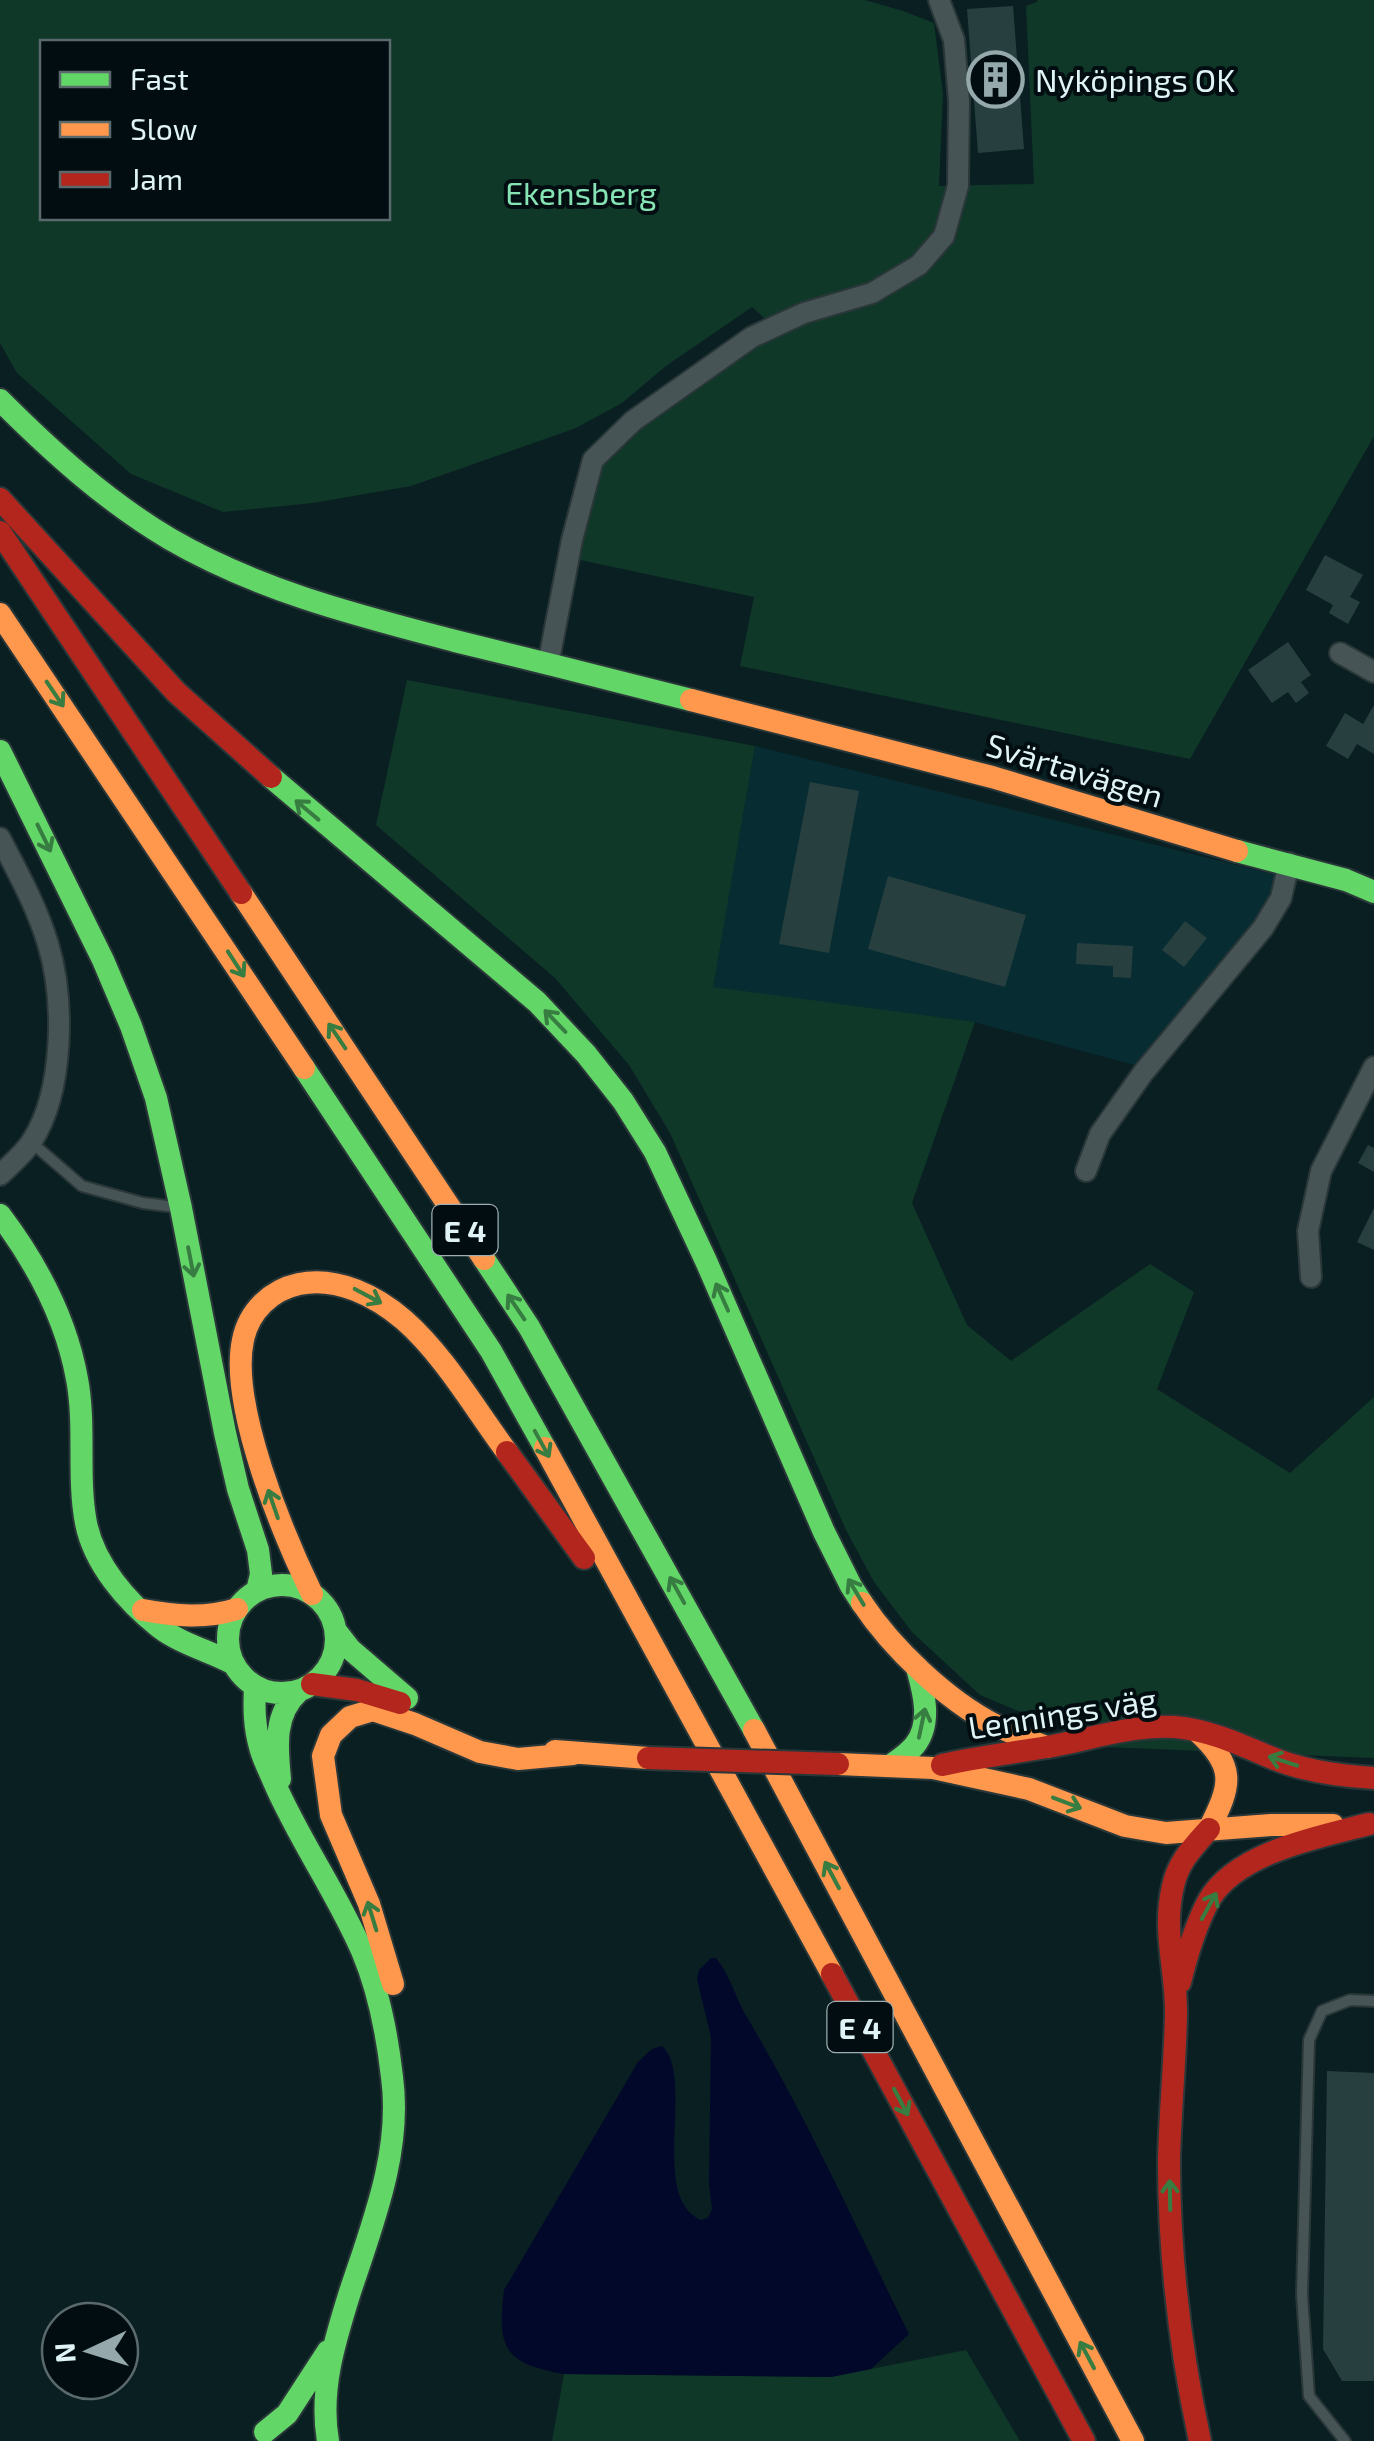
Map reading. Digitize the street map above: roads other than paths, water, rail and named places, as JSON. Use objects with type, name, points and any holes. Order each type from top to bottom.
[{"type":"main road","name":"Svärtavägen","points":[[0,400],[46,448],[118,504],[197,554],[264,585],[336,610],[992,777],[1204,842],[1346,880],[1374,892]]},
{"type":"main road","points":[[0,499],[176,692],[298,803],[536,1002],[586,1054],[624,1101],[655,1152],[816,1514],[851,1586],[874,1622],[941,1688],[993,1724],[1046,1747]]},
{"type":"main road","name":"E 4","points":[[0,532],[530,1327],[731,1688],[1133,2441]]},
{"type":"main road","name":"E 4","points":[[0,614],[491,1351],[672,1677],[1084,2441]]},
{"type":"main road","points":[[0,751],[103,960],[156,1098],[224,1433],[258,1550],[257,1591]]},
{"type":"main road","points":[[0,1215],[38,1271],[67,1340],[77,1378],[84,1510],[88,1536],[101,1563],[162,1629],[234,1664]]},
{"type":"main road","points":[[312,1594],[285,1537],[256,1452],[240,1367],[241,1347],[254,1311],[284,1289],[318,1282],[352,1288],[370,1296],[419,1334],[672,1677]]},
{"type":"main road","points":[[282,1801],[280,1731],[286,1704],[306,1687],[324,1674],[336,1646],[332,1616],[323,1603],[299,1587],[284,1585],[270,1586],[246,1598],[237,1609],[228,1636],[234,1664],[255,1686],[269,1692],[306,1687],[358,1690],[518,1745],[573,1754],[932,1768],[1029,1789],[1125,1826],[1166,1832],[1371,1824]]},
{"type":"main road","points":[[142,1610],[193,1618],[237,1609]]},
{"type":"main road","points":[[336,1631],[350,1650],[424,1710]]},
{"type":"main road","points":[[890,1766],[914,1747],[923,1730],[926,1710],[917,1668]]},
{"type":"main road","points":[[255,1686],[254,1718],[260,1749],[282,1801],[362,1948],[379,1997],[393,2080]]},
{"type":"main road","points":[[258,2437],[280,2429],[312,2437],[325,2424],[334,2342],[385,2178],[394,2119],[397,1998],[369,1904],[331,1814],[323,1756],[331,1734],[350,1717],[373,1710],[480,1752],[518,1760],[573,1754]]},
{"type":"main road","name":"Lennings väg","points":[[932,1768],[986,1754],[1046,1747],[1141,1728],[1176,1727],[1246,1745],[1272,1758],[1338,1776],[1374,1778]]},
{"type":"main road","points":[[1176,1997],[1168,1923],[1174,1880],[1184,1857],[1210,1829],[1222,1804],[1227,1776],[1222,1756],[1196,1730]]},
{"type":"main road","points":[[1200,2441],[1182,2344],[1169,2201],[1176,1997],[1190,1945],[1212,1897],[1242,1866],[1292,1845],[1371,1824]]},
{"type":"main road","points":[[258,2437],[287,2414],[334,2342]]},
{"type":"street","points":[[548,664],[572,540],[593,460],[632,422],[752,337],[804,313],[872,293],[919,265],[944,236],[958,186],[959,101],[954,40],[939,0]]},
{"type":"street","points":[[1340,652],[1374,672]]},
{"type":"street","points":[[0,838],[34,905],[49,947],[58,1029],[56,1073],[48,1106],[31,1142],[0,1176]]},
{"type":"street","points":[[1086,1171],[1100,1134],[1143,1074],[1263,928],[1281,898],[1289,863]]},
{"type":"street","points":[[1311,1277],[1308,1231],[1322,1171],[1374,1067]]},
{"type":"lane","points":[[31,1142],[82,1186],[143,1203],[181,1208]]},
{"type":"lane","points":[[1346,2441],[1310,2396],[1302,2295],[1309,2040],[1322,2011],[1350,2000],[1374,2001]]},
{"type":"water","points":[[716,1958],[726,1972],[909,2334],[871,2369],[831,2377],[564,2374],[528,2365],[509,2350],[504,2340],[504,2290],[638,2062],[652,2049],[662,2046],[671,2061],[675,2083],[677,2187],[686,2207],[701,2220],[708,2218],[712,2209],[711,2037],[697,1979],[699,1970]]},
{"type":"place","name":"Nyköpings OK","points":[[996,79]]},
{"type":"park label","name":"Ekensberg","points":[[581,192]]}]
